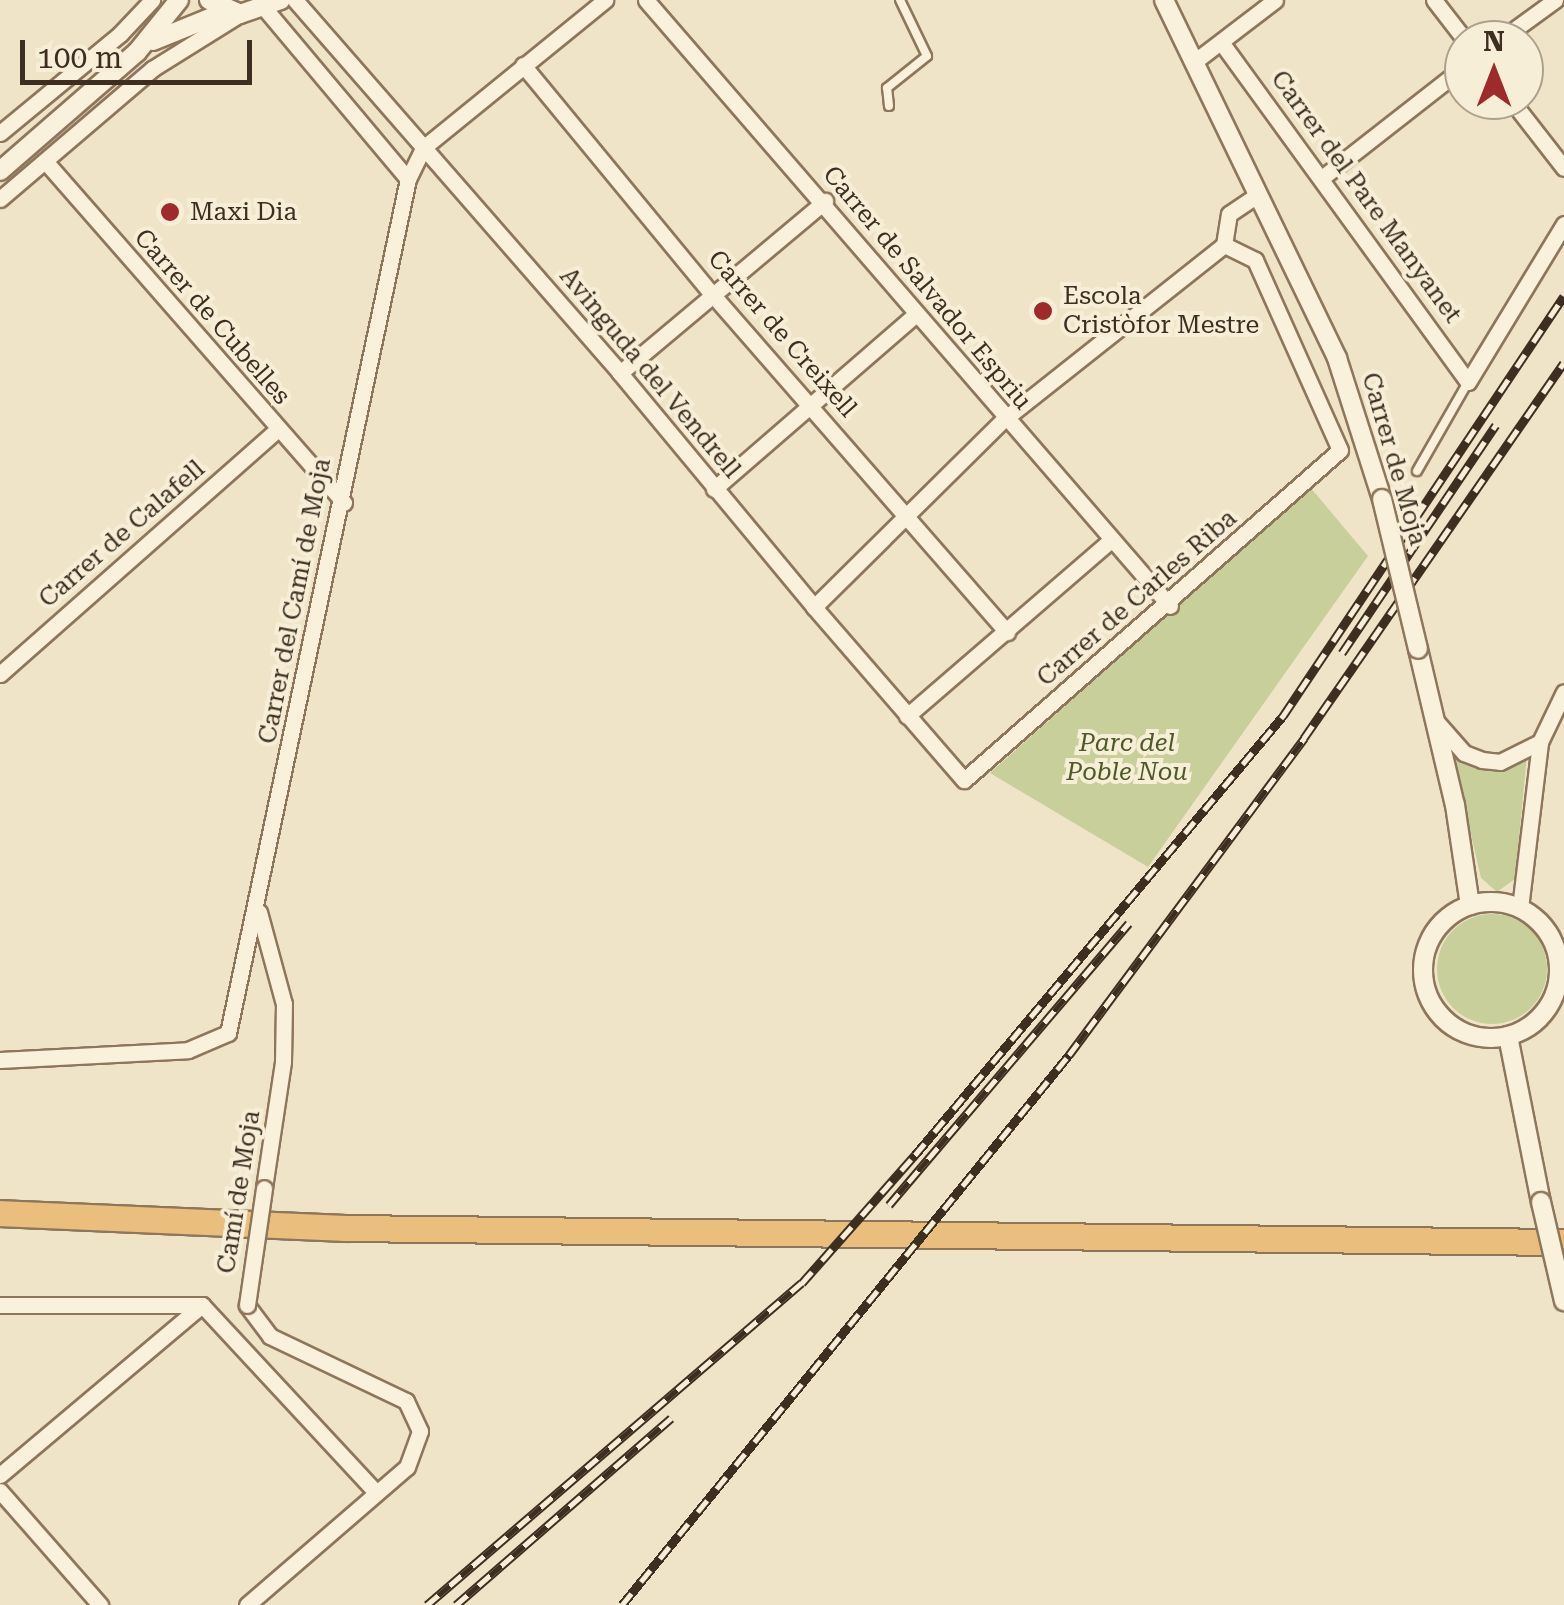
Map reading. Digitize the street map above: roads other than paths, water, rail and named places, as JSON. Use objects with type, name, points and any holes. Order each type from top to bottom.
[{"type":"highway","points":[[0,1213],[345,1228],[1564,1242]]},
{"type":"street","points":[[0,134],[120,34],[152,0]]},
{"type":"street","points":[[137,52],[180,0]]},
{"type":"street","points":[[209,0],[234,12]]},
{"type":"street","name":"Avinguda del Vendrell","points":[[295,0],[620,373],[714,489],[964,780]]},
{"type":"street","points":[[423,148],[604,0]]},
{"type":"street","name":"Carrer de Salvador Espriu","points":[[646,0],[824,201],[1002,420],[1170,606]]},
{"type":"street","name":"Carrer de Moja","points":[[1164,0],[1337,358],[1382,499],[1434,719],[1470,905]]},
{"type":"street","points":[[1194,62],[1276,0]]},
{"type":"street","points":[[1528,20],[1555,0]]},
{"type":"street","points":[[0,171],[137,52],[172,29],[274,5],[408,179]]},
{"type":"street","points":[[0,199],[152,68],[234,12]]},
{"type":"street","name":"Carrer del Pare Manyanet","points":[[1221,42],[1323,177],[1468,382]]},
{"type":"street","name":"Carrer de Creixell","points":[[523,65],[712,294],[1008,632]]},
{"type":"street","points":[[1323,177],[1444,82]]},
{"type":"street","points":[[1527,120],[1564,168]]},
{"type":"street","name":"Carrer del Camí de Moja","points":[[0,1060],[188,1050],[228,1032],[344,503],[358,401],[408,179],[423,148]]},
{"type":"street","name":"Carrer de Cubelles","points":[[44,161],[276,431],[344,503]]},
{"type":"street","points":[[814,607],[1002,420],[1224,245],[1237,205],[1257,195]]},
{"type":"street","points":[[620,373],[824,201]]},
{"type":"street","points":[[1468,382],[1564,224]]},
{"type":"street","name":"Carrer de Carles Riba","points":[[964,780],[1170,606],[1340,450],[1254,260],[1224,245]]},
{"type":"street","points":[[714,489],[916,314]]},
{"type":"street","name":"Carrer de Calafell","points":[[0,674],[276,431]]},
{"type":"street","points":[[908,716],[1111,540]]},
{"type":"street","points":[[1520,908],[1540,742],[1564,692]]},
{"type":"street","points":[[1434,719],[1464,753],[1482,760],[1500,762],[1540,742]]},
{"type":"street","points":[[1470,905],[1520,908],[1551,936],[1562,977],[1543,1014],[1508,1036],[1462,1032],[1437,1009],[1424,978],[1434,933],[1470,905]]},
{"type":"street","name":"Camí de Moja","points":[[257,907],[284,1004],[284,1062],[247,1305],[270,1336],[406,1401],[416,1414],[417,1448],[407,1467],[376,1492]]},
{"type":"street","points":[[1508,1036],[1564,1301]]},
{"type":"street","points":[[0,1304],[202,1304],[376,1492],[246,1605]]},
{"type":"street","points":[[0,1475],[202,1304]]},
{"type":"street","points":[[0,1491],[100,1605]]},
{"type":"lane","points":[[889,106],[888,88],[927,56],[900,0]]},
{"type":"lane","points":[[1417,471],[1468,382]]},
{"type":"railway","points":[[427,1605],[802,1283],[915,1155],[1283,716],[1564,296]]},
{"type":"railway","points":[[622,1605],[1069,1055],[1304,738],[1564,363]]},
{"type":"railway","points":[[1342,653],[1496,425]]},
{"type":"railway","points":[[889,1205],[1129,923]]},
{"type":"railway","points":[[456,1605],[671,1418]]},
{"type":"place","name":"Maxi Dia","points":[[170,212]]},
{"type":"place","name":"Escola Cristòfor Mestre","points":[[1043,311]]},
{"type":"park label","name":"Parc del Poble Nou","points":[[1127,758]]}]
